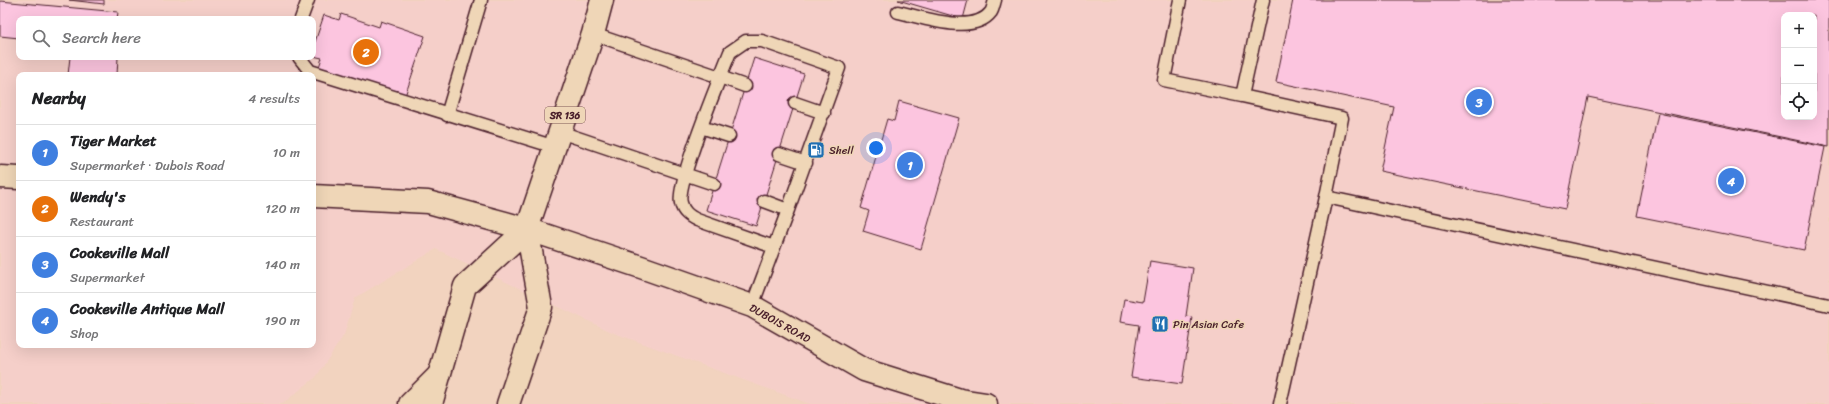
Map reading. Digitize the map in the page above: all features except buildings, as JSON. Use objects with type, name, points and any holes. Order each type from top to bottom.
[{"type":"main road","name":"SR 136","points":[[431,404],[465,286],[527,228],[593,34],[602,0]]},
{"type":"main road","points":[[0,177],[16,178]]},
{"type":"main road","name":"DUBOIS ROAD","points":[[316,196],[428,202],[527,228],[641,266],[752,306],[864,370],[960,400],[986,404]]},
{"type":"main road","name":"SR 136","points":[[508,404],[541,307],[527,228]]},
{"type":"main road","points":[[410,404],[439,375]]},
{"type":"lane","points":[[302,16],[308,0]]},
{"type":"lane","points":[[447,114],[481,0]]},
{"type":"lane","points":[[898,12],[961,25],[976,22],[991,12],[995,0]]},
{"type":"lane","points":[[1180,0],[1164,80],[1342,118],[1280,404]]},
{"type":"lane","points":[[1242,96],[1263,0]]},
{"type":"lane","points":[[593,34],[745,86]]},
{"type":"lane","points":[[752,306],[806,163],[839,68],[762,41],[746,40],[730,52],[685,173],[680,202],[686,213],[697,220],[774,247]]},
{"type":"lane","points":[[301,60],[310,71],[313,72]]},
{"type":"lane","points":[[316,73],[447,114],[557,139],[685,173],[714,184]]},
{"type":"lane","points":[[795,103],[824,113]]},
{"type":"lane","points":[[701,127],[729,136]]},
{"type":"lane","points":[[779,154],[806,163]]},
{"type":"lane","points":[[1326,197],[1829,305]]},
{"type":"lane","points":[[764,201],[788,210]]},
{"type":"shaded area","points":[[0,0],[1829,0],[1829,404],[810,404],[614,333],[436,249],[355,298],[344,335],[316,377],[282,404],[0,404]]},
{"type":"place","name":"Wendy's","points":[[366,52]]},
{"type":"place","name":"Cookeville Mall","points":[[1479,102]]},
{"type":"place","name":"Shell","points":[[816,150]]},
{"type":"place","name":"Tiger Market","points":[[910,165]]},
{"type":"place","name":"Cookeville Antique Mall","points":[[1731,181]]},
{"type":"place","name":"Pin Asian Cafe","points":[[1160,324]]}]
